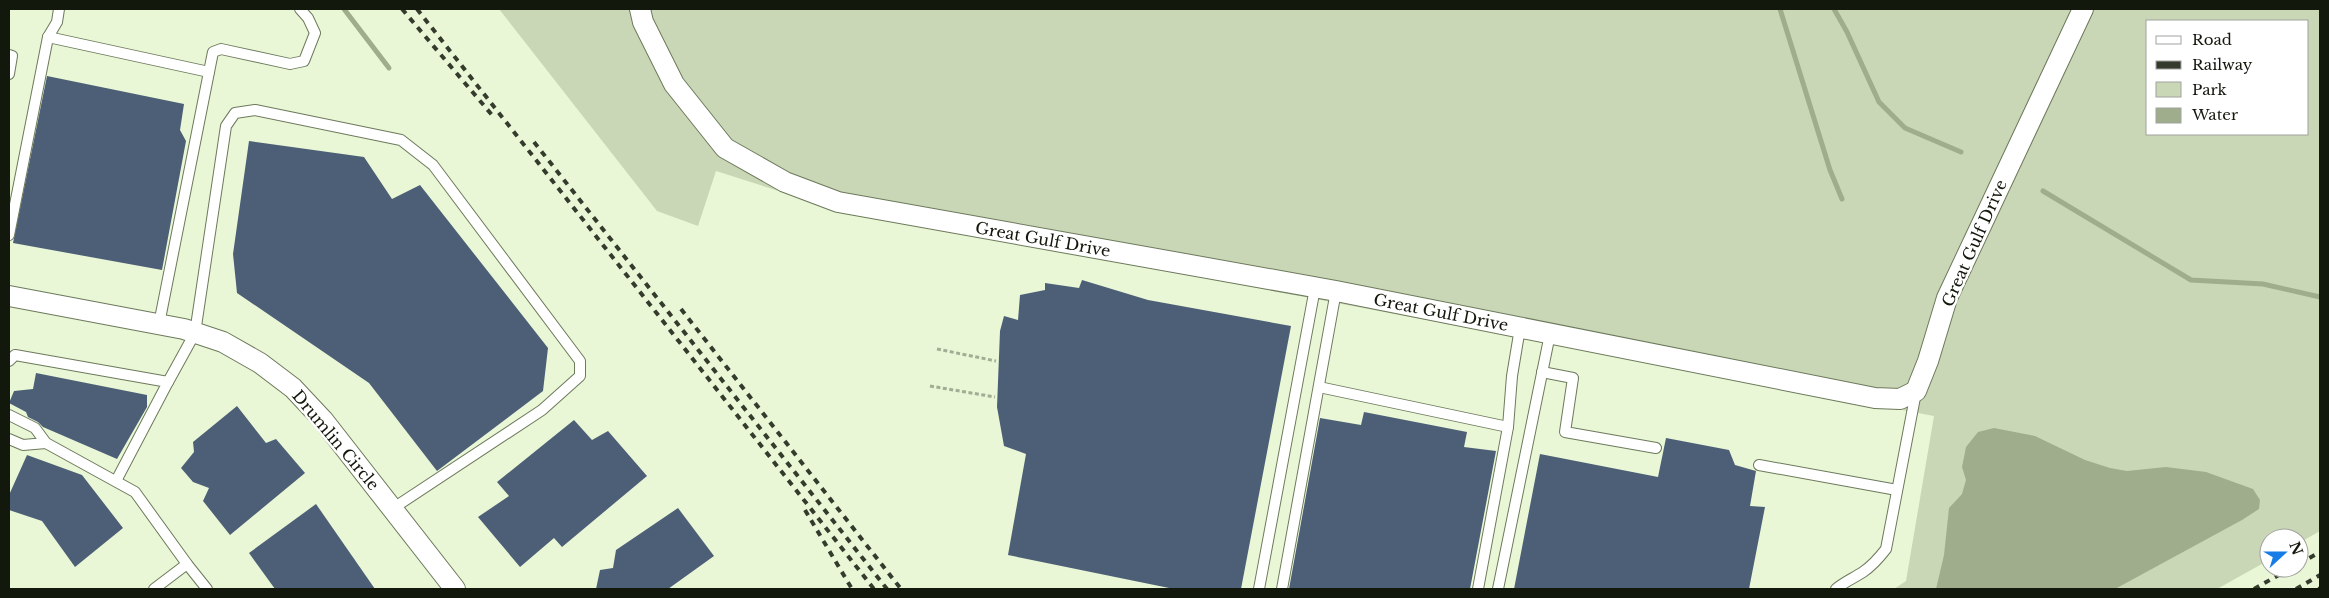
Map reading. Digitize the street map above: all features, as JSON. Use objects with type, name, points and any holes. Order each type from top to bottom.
[{"type":"street","name":"Great Gulf Drive","points":[[640,9],[644,22],[674,84],[725,148],[785,182],[838,202],[1315,288],[1874,398],[1900,399],[1916,391],[1928,362],[1946,298],[2083,9]]},
{"type":"street","name":"Drumlin Circle","points":[[9,296],[159,324],[196,333],[223,342],[260,363],[292,388],[323,420],[455,589]]},
{"type":"lane","points":[[9,235],[48,38],[57,22],[60,9]]},
{"type":"lane","points":[[159,324],[213,52],[221,49],[290,64],[304,61],[315,33],[308,18],[300,9]]},
{"type":"lane","points":[[48,38],[209,72]]},
{"type":"lane","points":[[9,55],[12,56],[9,74]]},
{"type":"lane","points":[[116,481],[196,333],[226,126],[235,113],[255,110],[401,140],[433,165],[580,361],[580,376],[542,410],[392,509]]},
{"type":"lane","points":[[1259,589],[1315,288]]},
{"type":"lane","points":[[1282,589],[1336,292]]},
{"type":"lane","points":[[1478,589],[1508,427],[1512,376],[1520,328]]},
{"type":"lane","points":[[1498,589],[1550,334]]},
{"type":"lane","points":[[9,361],[15,355],[168,382]]},
{"type":"lane","points":[[1542,372],[1573,378],[1564,432],[1656,448]]},
{"type":"lane","points":[[1319,387],[1508,427]]},
{"type":"lane","points":[[1836,589],[1868,568],[1886,549],[1916,391]]},
{"type":"lane","points":[[9,415],[34,428],[46,443],[135,492],[207,589]]},
{"type":"lane","points":[[9,439],[23,445],[46,443]]},
{"type":"lane","points":[[1759,465],[1897,490]]},
{"type":"lane","points":[[154,589],[187,564]]},
{"type":"path","points":[[937,349],[996,361]]},
{"type":"path","points":[[930,386],[995,397]]},
{"type":"green space","points":[[499,9],[2320,9],[2320,531],[2309,537],[2309,528],[2259,528],[2259,566],[2217,589],[1894,589],[1906,581],[1934,416],[829,207],[716,171],[698,226],[657,211]]},
{"type":"water","points":[[1994,428],[2035,436],[2085,460],[2110,468],[2127,471],[2166,467],[2206,472],[2253,489],[2260,500],[2259,509],[2115,589],[1936,589],[1944,555],[1949,508],[1962,494],[1966,480],[1962,467],[1966,447],[1978,432]]},
{"type":"building","points":[[47,76],[184,104],[180,130],[186,141],[162,270],[13,243]]},
{"type":"building","points":[[249,141],[364,157],[392,199],[420,185],[548,348],[543,391],[437,471],[369,383],[237,293],[233,254]]},
{"type":"building","points":[[1082,280],[1148,300],[1291,326],[1241,589],[1174,589],[1008,555],[1026,454],[1004,446],[997,407],[1000,331],[1004,316],[1018,320],[1020,295],[1045,290],[1045,283],[1079,288]]},
{"type":"building","points":[[36,373],[147,395],[147,407],[117,459],[43,427],[28,417],[26,412],[9,403],[14,391],[33,389]]},
{"type":"building","points":[[237,406],[266,443],[276,439],[305,473],[230,535],[203,501],[209,488],[193,482],[181,468],[194,452],[193,442]]},
{"type":"building","points":[[1364,412],[1467,432],[1464,447],[1496,451],[1470,589],[1289,589],[1320,418],[1361,425]]},
{"type":"building","points":[[574,420],[592,440],[608,431],[647,476],[562,547],[554,538],[520,567],[478,517],[509,496],[497,482]]},
{"type":"building","points":[[1666,438],[1729,450],[1735,465],[1756,471],[1750,506],[1765,507],[1749,589],[1514,589],[1540,454],[1658,477]]},
{"type":"building","points":[[27,455],[82,475],[123,528],[75,567],[42,521],[9,510],[9,495]]},
{"type":"building","points":[[316,504],[375,589],[275,589],[249,553]]},
{"type":"building","points":[[678,508],[714,556],[668,589],[596,589],[600,570],[613,568],[616,550]]},
{"type":"waterway","points":[[344,9],[389,68]]},
{"type":"waterway","points":[[1780,9],[1830,170],[1842,199]]},
{"type":"waterway","points":[[1834,9],[1847,32],[1879,102],[1905,128],[1961,152]]},
{"type":"waterway","points":[[2043,191],[2191,280],[2263,284],[2320,297]]},
{"type":"railway","points":[[402,9],[492,115]]},
{"type":"railway","points":[[417,9],[874,589]]},
{"type":"railway","points":[[534,142],[887,589]]},
{"type":"railway","points":[[681,309],[901,589]]},
{"type":"railway","points":[[805,510],[852,589]]},
{"type":"railway","points":[[2309,558],[2320,552]]},
{"type":"railway","points":[[2296,589],[2320,575]]},
{"type":"railway","points":[[2254,589],[2273,578]]}]
